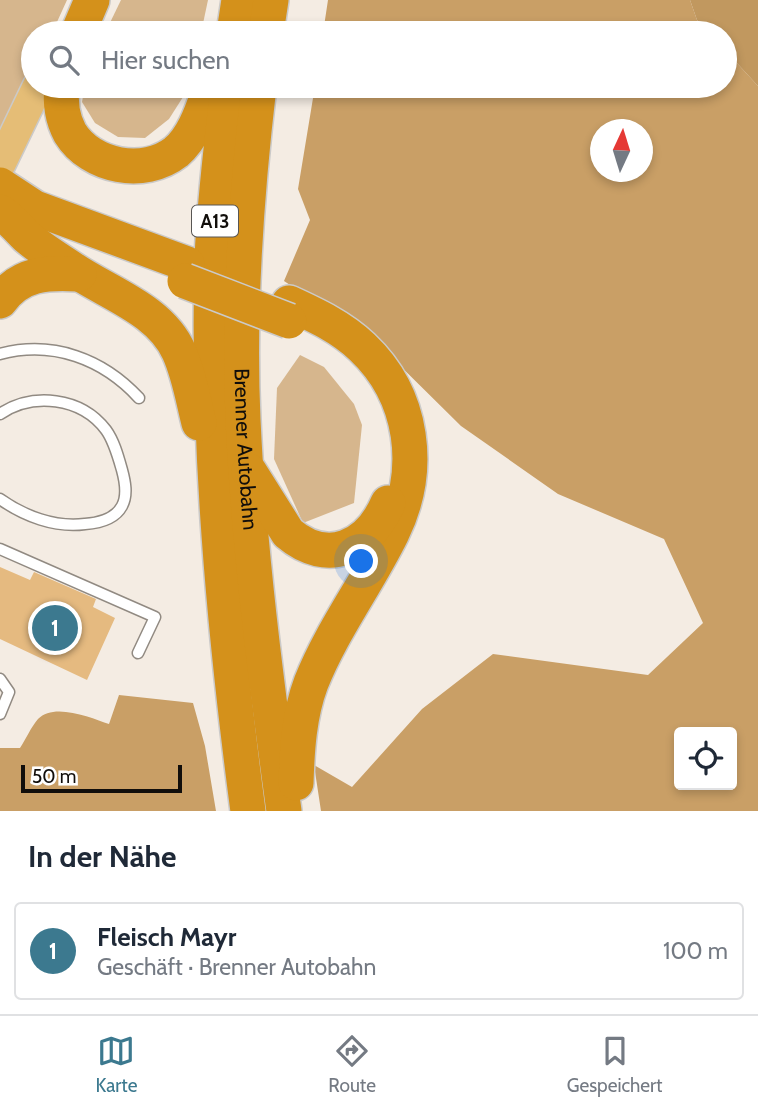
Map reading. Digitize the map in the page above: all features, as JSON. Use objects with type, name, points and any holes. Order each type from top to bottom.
[{"type":"highway","points":[[83,21],[92,0]]},
{"type":"highway","points":[[246,21],[271,0]]},
{"type":"highway","points":[[62,98],[63,116],[81,147],[103,160],[140,166],[169,156],[185,142],[200,117],[207,98]]},
{"type":"highway","name":"Brenner Autobahn","points":[[227,98],[212,258],[211,356],[231,468],[287,722],[284,811]]},
{"type":"highway","name":"Brenner Autobahn","points":[[248,811],[237,729],[231,468],[242,356],[244,266],[258,98]]},
{"type":"highway","points":[[0,185],[21,220],[79,274],[140,309],[168,334],[186,370],[199,424],[231,468],[288,533],[297,541],[317,549],[338,550],[362,540],[378,523],[389,500],[394,475],[394,442],[387,412],[376,388],[359,366],[341,349],[289,312]]},
{"type":"highway","points":[[21,220],[186,273],[344,333],[362,347],[378,365],[399,399],[411,447],[410,476],[401,512],[373,568],[325,652],[310,687],[287,722],[296,761],[295,811]]},
{"type":"highway","points":[[0,301],[27,277],[57,273],[79,274]]},
{"type":"main road","points":[[67,21],[77,0]]},
{"type":"main road","points":[[0,165],[32,98]]},
{"type":"lane","points":[[0,354],[32,349],[75,355],[110,371],[124,381],[139,398]]},
{"type":"lane","points":[[0,414],[25,402],[47,400],[65,402],[84,411],[107,431],[116,449],[126,494],[122,506],[114,516],[99,523],[78,525],[40,519],[0,499]]},
{"type":"lane","points":[[0,549],[155,617],[138,653]]},
{"type":"lane","points":[[0,679],[9,692],[0,713]]},
{"type":"shaded area","points":[[0,0],[67,0],[57,21],[21,21],[21,92],[0,130]]},
{"type":"shaded area","points":[[121,0],[208,0],[204,21],[111,21]]},
{"type":"shaded area","points":[[328,0],[690,0],[698,21],[325,21]]},
{"type":"shaded area","points":[[690,0],[758,0],[758,86],[737,63],[737,21],[697,20]]},
{"type":"shaded area","points":[[737,63],[758,86],[758,811],[321,811],[314,765],[352,787],[422,709],[493,654],[648,675],[703,623],[664,539],[558,494],[461,426],[376,342],[284,281],[310,220],[298,189],[313,98],[737,98]]},
{"type":"shaded area","points":[[83,98],[182,98],[169,119],[145,138],[118,137],[95,123],[82,102]]},
{"type":"shaded area","points":[[300,355],[324,367],[354,404],[362,425],[354,503],[303,523],[274,459],[277,388]]},
{"type":"shaded area","points":[[119,695],[193,703],[205,746],[216,811],[0,811],[0,748],[20,748],[38,719],[53,712],[73,713],[109,724]]},
{"type":"building","points":[[0,567],[30,580],[34,572],[96,599],[93,607],[115,618],[87,680],[0,639]]},
{"type":"place","name":"Fleisch Mayr","points":[[55,628]]}]
